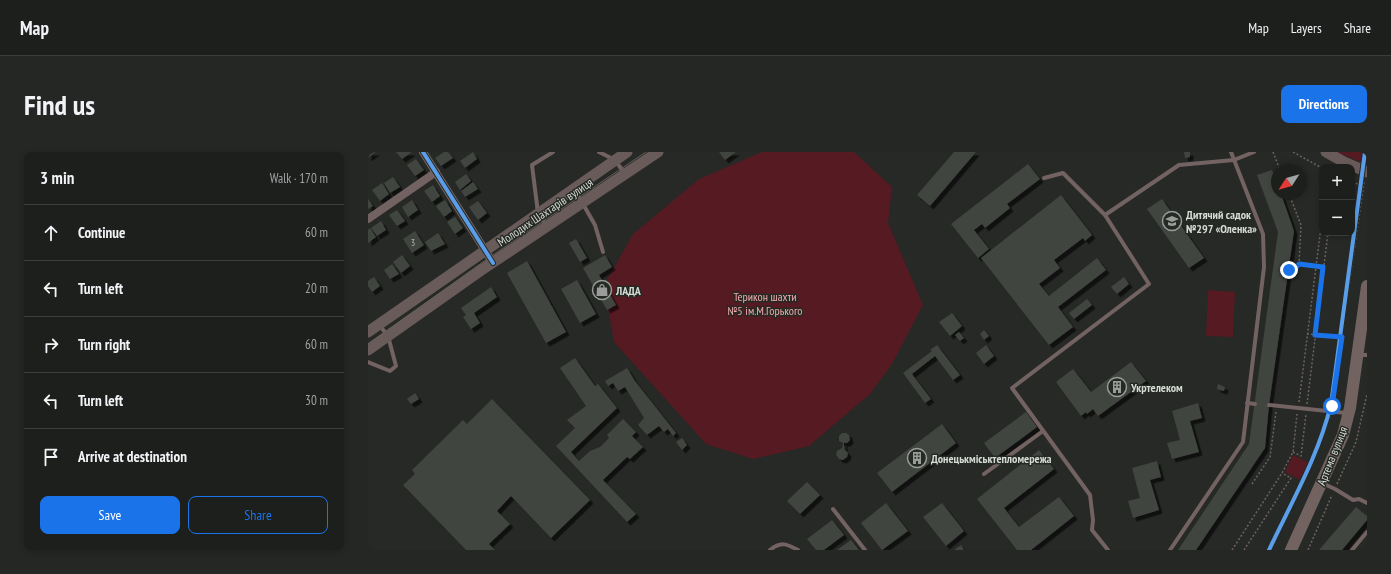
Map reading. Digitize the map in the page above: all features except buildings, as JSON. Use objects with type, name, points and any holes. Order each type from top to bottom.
[{"type":"main road","name":"Молодих Шахтарів вулиця","points":[[368,332],[627,152]]},
{"type":"main road","name":"Молодих Шахтарів вулиця","points":[[368,350],[547,226],[658,152]]},
{"type":"main road","points":[[1326,152],[1338,159],[1363,179]]},
{"type":"main road","name":"Артема вулиця","points":[[1291,550],[1343,435],[1362,355],[1367,286]]},
{"type":"street","points":[[423,152],[493,263]]},
{"type":"street","points":[[368,219],[436,172]]},
{"type":"lane","points":[[547,226],[538,213],[532,165],[553,152]]},
{"type":"lane","points":[[599,152],[615,160],[625,174]]},
{"type":"lane","points":[[1170,550],[1243,442],[1264,267],[1263,234],[1231,152]]},
{"type":"lane","points":[[1105,215],[1179,165],[1234,160],[1254,152]]},
{"type":"lane","points":[[1044,178],[1063,173],[1105,215],[1149,284],[1012,388],[1090,495],[1093,520],[1092,530],[1108,550]]},
{"type":"lane","points":[[574,188],[596,225],[603,252]]},
{"type":"lane","points":[[368,362],[390,371],[396,366],[388,336],[379,324]]},
{"type":"lane","points":[[1247,403],[1255,404]]},
{"type":"lane","points":[[1269,405],[1348,414]]},
{"type":"lane","points":[[984,474],[1043,431]]},
{"type":"lane","points":[[1322,483],[1353,500],[1359,500],[1367,503]]},
{"type":"lane","points":[[833,509],[865,550]]},
{"type":"lane","points":[[1352,550],[1367,532]]},
{"type":"lane","points":[[770,550],[776,545],[787,544],[798,550]]},
{"type":"path","points":[[1273,152],[1278,164]]},
{"type":"path","points":[[1292,152],[1319,166]]},
{"type":"path","points":[[1270,550],[1308,468],[1330,412],[1363,179]]},
{"type":"path","points":[[1289,270],[1294,270],[1299,264],[1301,225],[1291,200]]},
{"type":"path","points":[[1232,550],[1282,473],[1293,452],[1319,236]]},
{"type":"path","points":[[1293,452],[1301,456],[1328,236]]},
{"type":"path","points":[[1299,264],[1323,267]]},
{"type":"path","points":[[1307,334],[1341,337]]},
{"type":"path","points":[[1308,550],[1356,442],[1367,394]]},
{"type":"path","points":[[1252,484],[1270,457],[1277,406]]},
{"type":"path","points":[[1244,550],[1292,478],[1282,473]]},
{"type":"green space","name":"Терикон шахти №5 ім.М.Горького","points":[[762,152],[854,152],[892,187],[888,223],[923,305],[892,364],[870,394],[809,446],[753,459],[706,444],[614,342],[604,285],[633,234],[699,179]]},
{"type":"green space","points":[[1336,152],[1367,152],[1367,155],[1361,162]]},
{"type":"green space","points":[[1208,290],[1235,292],[1233,337],[1206,336]]},
{"type":"green space","points":[[1293,455],[1309,463],[1300,480],[1285,472]]},
{"type":"tram line","points":[[368,344],[490,257],[646,152]]},
{"type":"cycle path","points":[[423,152],[493,263]]},
{"type":"cycle path","points":[[1269,550],[1312,460],[1326,423],[1331,404],[1365,152]]},
{"type":"place","name":"Дитячий садок №297 «Оленка»","points":[[1172,221]]},
{"type":"place","name":"ЛАДА","points":[[602,290]]},
{"type":"place","name":"Укртелеком","points":[[1117,387]]},
{"type":"place","name":"Донецькміськтепломережа","points":[[917,458]]},
{"type":"route","points":[[1289,270],[1294,270],[1299,264],[1323,267],[1315,335],[1342,337],[1332,406]]}]
